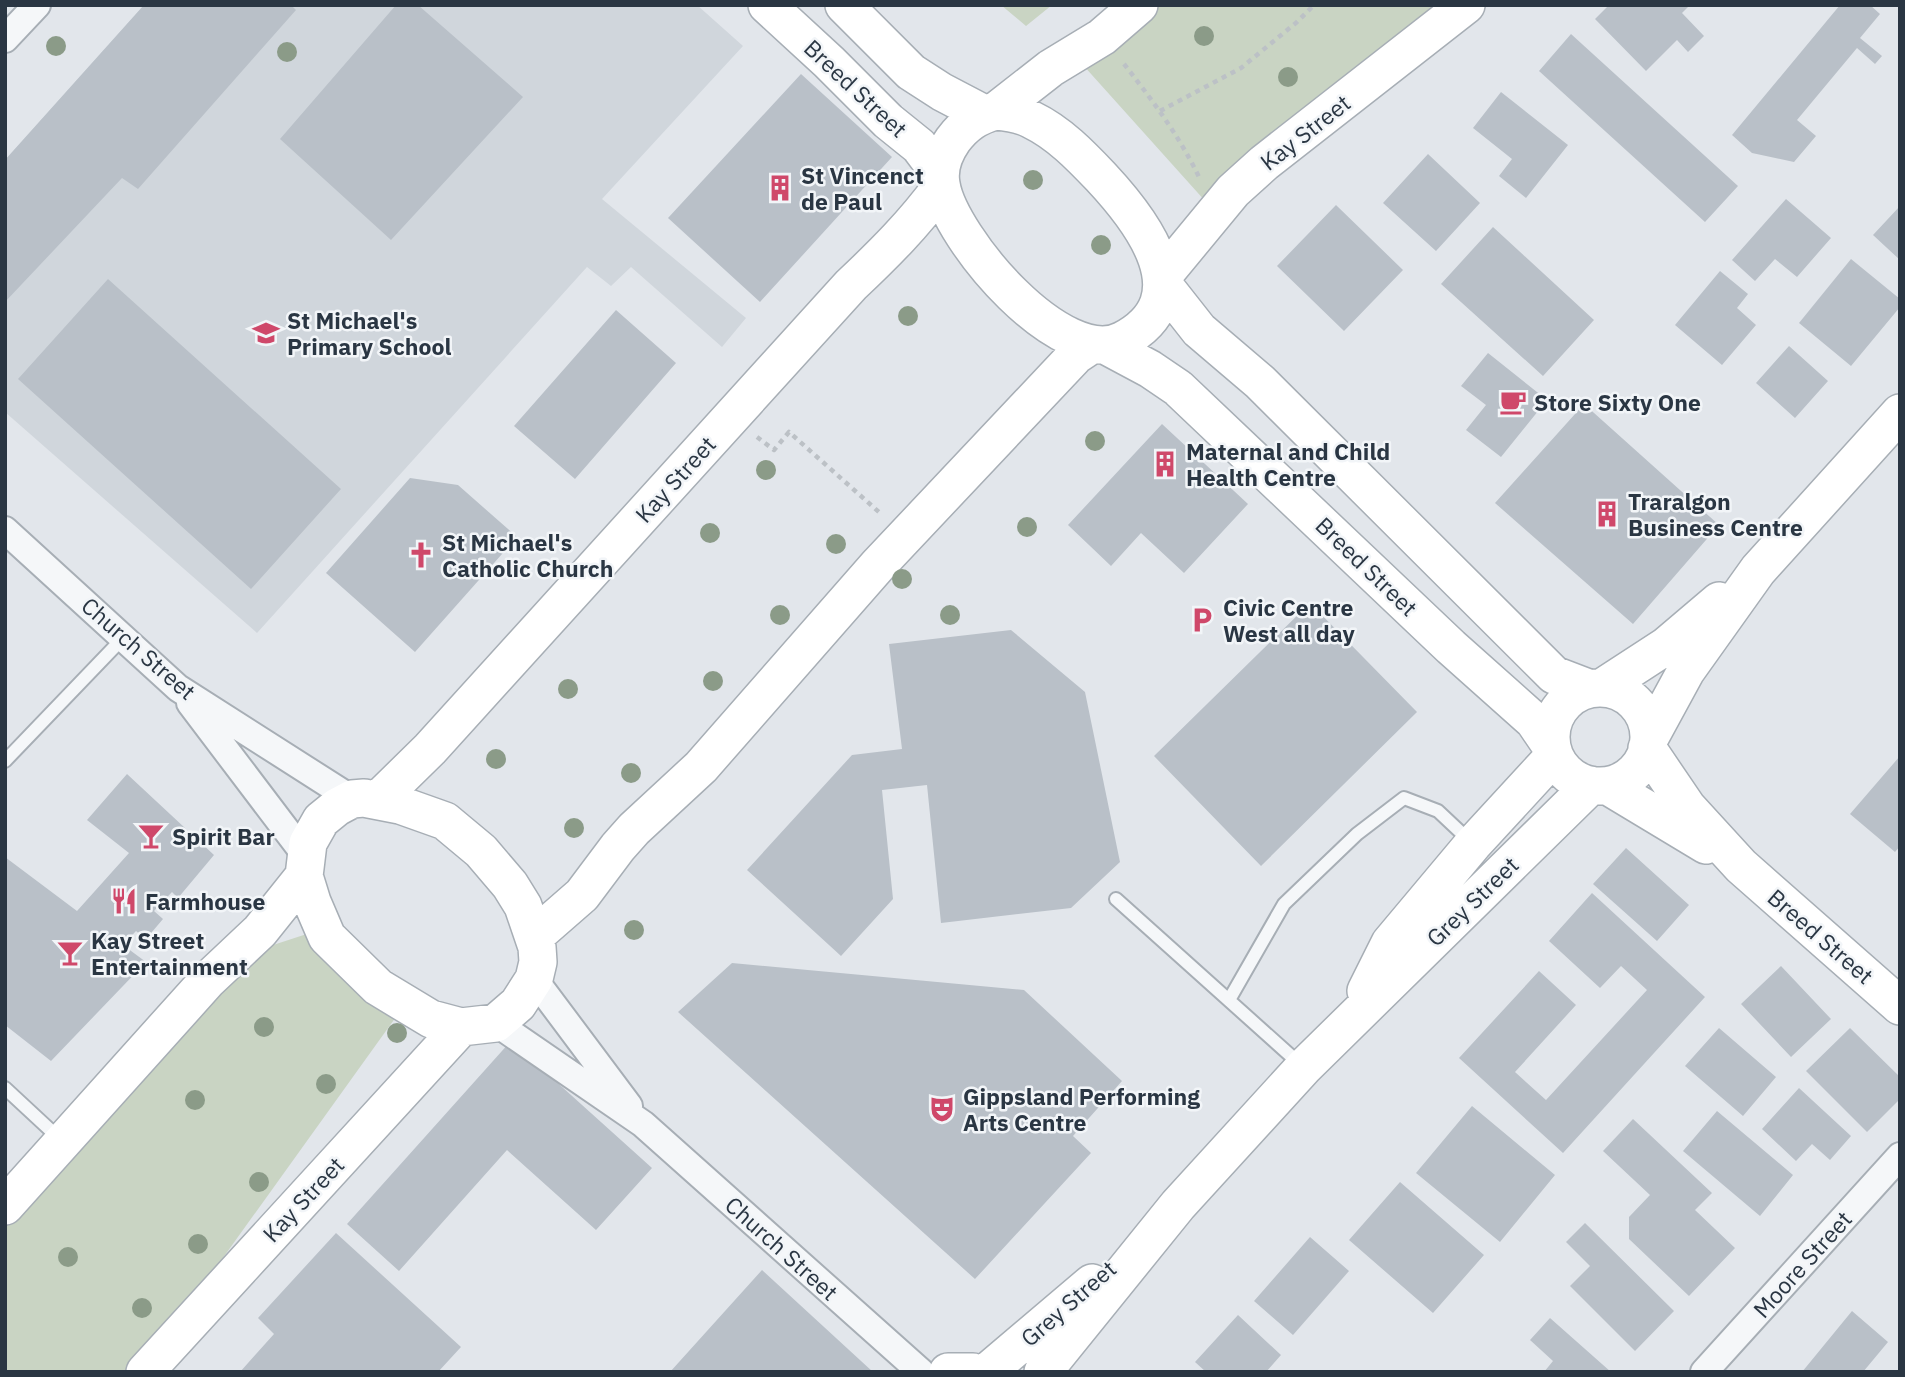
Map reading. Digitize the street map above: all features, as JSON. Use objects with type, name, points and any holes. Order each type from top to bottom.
[{"type":"street","points":[[5,39],[37,5]]},
{"type":"street","name":"Breed Street","points":[[767,5],[888,121],[919,146],[940,181]]},
{"type":"street","points":[[844,5],[911,72],[942,92],[990,113]]},
{"type":"street","points":[[990,113],[1051,68],[1102,37],[1139,5]]},
{"type":"street","name":"Kay Street","points":[[1162,280],[1215,212],[1264,163],[1466,5]]},
{"type":"street","points":[[1099,345],[1042,320],[1016,299],[992,273],[952,215],[940,181],[946,150],[958,132],[974,118],[990,113],[1013,113],[1030,118],[1056,136],[1089,165],[1121,198],[1143,227],[1153,247],[1162,280],[1199,330],[1260,382],[1554,675],[1595,688],[1618,690],[1631,698],[1641,710],[1647,724],[1648,743]]},
{"type":"street","name":"Kay Street","points":[[365,800],[430,749],[851,285],[895,243],[940,181]]},
{"type":"street","points":[[535,936],[582,895],[634,829],[701,767],[878,565],[1076,355],[1099,345],[1121,341],[1135,333],[1148,320],[1158,302],[1162,280]]},
{"type":"street","name":"Breed Street","points":[[1099,345],[1150,369],[1178,388],[1451,647],[1534,721],[1552,751]]},
{"type":"street","points":[[1758,570],[1665,646],[1595,688],[1566,700],[1552,721],[1552,751],[1562,770],[1576,780],[1600,786],[1626,779],[1640,765],[1648,743],[1686,671],[1758,570],[1900,413]]},
{"type":"street","name":"Church Street","points":[[5,530],[178,688],[365,800]]},
{"type":"street","points":[[178,688],[305,866]]},
{"type":"street","name":"Breed Street","points":[[1648,743],[1687,807],[1741,866],[1900,1006]]},
{"type":"street","name":"Grey Street","points":[[1353,1017],[1390,943],[1552,751]]},
{"type":"street","name":"Breed Street","points":[[1600,786],[1741,866]]},
{"type":"street","name":"Grey Street","points":[[1043,1372],[1178,1205],[1304,1067],[1353,1017],[1600,786]]},
{"type":"street","points":[[365,800],[400,805],[445,821],[465,835],[510,885],[523,906],[535,936],[538,962],[534,979],[518,1004],[478,1025],[430,1019],[378,987],[327,937],[312,902],[305,866],[308,843],[321,820],[337,807],[365,800]]},
{"type":"street","points":[[5,1206],[208,979],[260,931],[305,866]]},
{"type":"street","name":"Church Street","points":[[534,979],[643,1124]]},
{"type":"street","name":"Kay Street","points":[[145,1372],[478,1025]]},
{"type":"street","name":"Church Street","points":[[478,1025],[643,1124],[921,1372]]},
{"type":"street","name":"Moore Street","points":[[1704,1372],[1900,1156]]},
{"type":"street","name":"Grey Street","points":[[987,1372],[1067,1307],[1178,1205]]},
{"type":"street","points":[[948,1372],[973,1372]]},
{"type":"lane","points":[[5,761],[124,636]]},
{"type":"lane","points":[[1228,1000],[1284,904],[1357,834],[1404,798],[1438,811],[1473,844]]},
{"type":"lane","points":[[1116,899],[1304,1067]]},
{"type":"lane","points":[[5,1088],[64,1143]]},
{"type":"path","points":[[1160,111],[1241,68],[1314,5]]},
{"type":"path","points":[[1102,37],[1160,111],[1187,152],[1215,212]]},
{"type":"path","points":[[732,416],[774,450],[789,432],[907,537]]},
{"type":"shaded area","name":"St Michael's Primary School","points":[[144,5],[697,5],[743,46],[602,199],[746,318],[722,347],[631,267],[611,286],[587,267],[257,633],[5,412],[5,160]]},
{"type":"green space","points":[[1001,5],[1052,5],[1026,26]]},
{"type":"green space","points":[[1139,5],[1471,5],[1215,212],[1074,55]]},
{"type":"green space","points":[[319,930],[406,1003],[141,1372],[5,1372],[5,1206],[230,959]]},
{"type":"building","points":[[144,5],[291,5],[296,10],[138,189],[122,178],[5,302],[5,160]]},
{"type":"building","points":[[396,5],[418,5],[523,97],[391,240],[280,139]]},
{"type":"building","points":[[1609,5],[1690,5],[1682,13],[1704,36],[1688,52],[1677,40],[1646,71],[1595,19]]},
{"type":"building","points":[[1840,5],[1870,5],[1880,14],[1860,38],[1882,56],[1875,64],[1857,48],[1797,120],[1816,136],[1794,162],[1752,153],[1732,135]]},
{"type":"building","points":[[1571,34],[1738,186],[1705,222],[1539,71]]},
{"type":"building","name":"St Vincenct de Paul","points":[[801,74],[892,157],[760,302],[668,218]]},
{"type":"building","points":[[1501,92],[1568,145],[1526,198],[1499,176],[1512,159],[1473,128]]},
{"type":"building","points":[[1428,154],[1480,203],[1436,251],[1383,203]]},
{"type":"building","points":[[1786,199],[1831,238],[1797,277],[1775,259],[1755,281],[1732,260]]},
{"type":"building","points":[[1336,205],[1403,270],[1344,331],[1277,266]]},
{"type":"building","points":[[1900,206],[1900,260],[1873,235]]},
{"type":"building","points":[[1493,227],[1594,320],[1543,376],[1441,284]]},
{"type":"building","points":[[1851,259],[1900,299],[1900,307],[1851,366],[1799,323]]},
{"type":"building","points":[[1720,271],[1748,294],[1737,308],[1756,325],[1722,365],[1675,325]]},
{"type":"building","points":[[108,279],[341,489],[251,589],[18,379]]},
{"type":"building","points":[[616,310],[676,363],[575,479],[514,426]]},
{"type":"building","points":[[1789,346],[1828,381],[1795,418],[1756,383]]},
{"type":"building","name":"Store Sixty One","points":[[1488,353],[1547,400],[1501,457],[1466,430],[1486,405],[1461,386]]},
{"type":"building","name":"Traralgon Business Centre","points":[[1584,404],[1719,525],[1633,624],[1495,503]]},
{"type":"building","name":"Maternal and Child Health Centre","points":[[1162,424],[1248,504],[1184,573],[1141,533],[1111,566],[1068,525]]},
{"type":"building","name":"St Michael's Catholic Church","points":[[410,478],[458,485],[517,537],[415,652],[326,573]]},
{"type":"building","points":[[1310,603],[1417,712],[1261,866],[1154,756]]},
{"type":"building","points":[[1011,630],[1085,692],[1120,862],[1071,908],[941,923],[927,785],[882,790],[893,899],[841,956],[747,870],[852,755],[902,749],[889,644]]},
{"type":"building","points":[[1900,756],[1900,846],[1895,852],[1850,814]]},
{"type":"building","points":[[127,774],[214,855],[178,898],[172,892],[154,911],[163,919],[146,939],[136,931],[123,945],[146,962],[51,1061],[5,1025],[5,857],[77,911],[129,853],[87,820]]},
{"type":"building","points":[[1626,848],[1689,905],[1657,941],[1593,884]]},
{"type":"building","points":[[1592,893],[1705,997],[1563,1153],[1459,1058],[1539,971],[1576,1005],[1515,1072],[1546,1100],[1647,990],[1621,966],[1600,988],[1549,941]]},
{"type":"building","name":"Gippsland Performing Arts Centre","points":[[732,963],[1024,990],[1122,1081],[1073,1136],[1091,1153],[975,1279],[678,1012]]},
{"type":"building","points":[[1781,966],[1831,1019],[1791,1057],[1741,1004]]},
{"type":"building","points":[[1719,1028],[1776,1077],[1743,1116],[1685,1066]]},
{"type":"building","points":[[1850,1028],[1900,1077],[1900,1099],[1867,1132],[1806,1071]]},
{"type":"building","points":[[511,1041],[652,1168],[596,1230],[507,1150],[399,1271],[347,1224]]},
{"type":"building","points":[[1799,1088],[1851,1136],[1830,1160],[1812,1144],[1796,1161],[1762,1129]]},
{"type":"building","points":[[1472,1106],[1555,1175],[1500,1242],[1416,1173]]},
{"type":"building","points":[[1717,1111],[1793,1175],[1760,1216],[1683,1151]]},
{"type":"building","points":[[1633,1119],[1712,1193],[1695,1210],[1735,1248],[1689,1296],[1629,1239],[1629,1217],[1650,1195],[1603,1151]]},
{"type":"building","points":[[1400,1182],[1484,1255],[1433,1313],[1349,1240]]},
{"type":"building","points":[[1585,1223],[1674,1311],[1635,1351],[1570,1286],[1590,1266],[1566,1242]]},
{"type":"building","points":[[336,1233],[461,1347],[438,1372],[240,1372],[274,1334],[258,1318]]},
{"type":"building","points":[[1310,1237],[1349,1271],[1293,1335],[1254,1301]]},
{"type":"building","points":[[762,1270],[873,1372],[670,1372]]},
{"type":"building","points":[[1852,1311],[1888,1342],[1863,1372],[1802,1372]]},
{"type":"building","points":[[1238,1315],[1281,1355],[1266,1372],[1206,1372],[1195,1362]]},
{"type":"building","points":[[1550,1318],[1611,1372],[1544,1372],[1553,1361],[1530,1340]]},
{"type":"place","name":"St Vincenct de Paul","points":[[780,188]]},
{"type":"place","name":"St Michael's Primary School","points":[[266,333]]},
{"type":"place","name":"Store Sixty One","points":[[1513,402]]},
{"type":"place","name":"Maternal and Child Health Centre","points":[[1165,464]]},
{"type":"place","name":"Traralgon Business Centre","points":[[1607,514]]},
{"type":"place","name":"St Michael's Catholic Church","points":[[421,555]]},
{"type":"place","name":"Civic Centre West all day","points":[[1202,620]]},
{"type":"place","name":"Spirit Bar","points":[[151,836]]},
{"type":"place","name":"Farmhouse","points":[[124,901]]},
{"type":"place","name":"Kay Street Entertainment","points":[[70,953]]},
{"type":"place","name":"Gippsland Performing Arts Centre","points":[[942,1109]]}]
